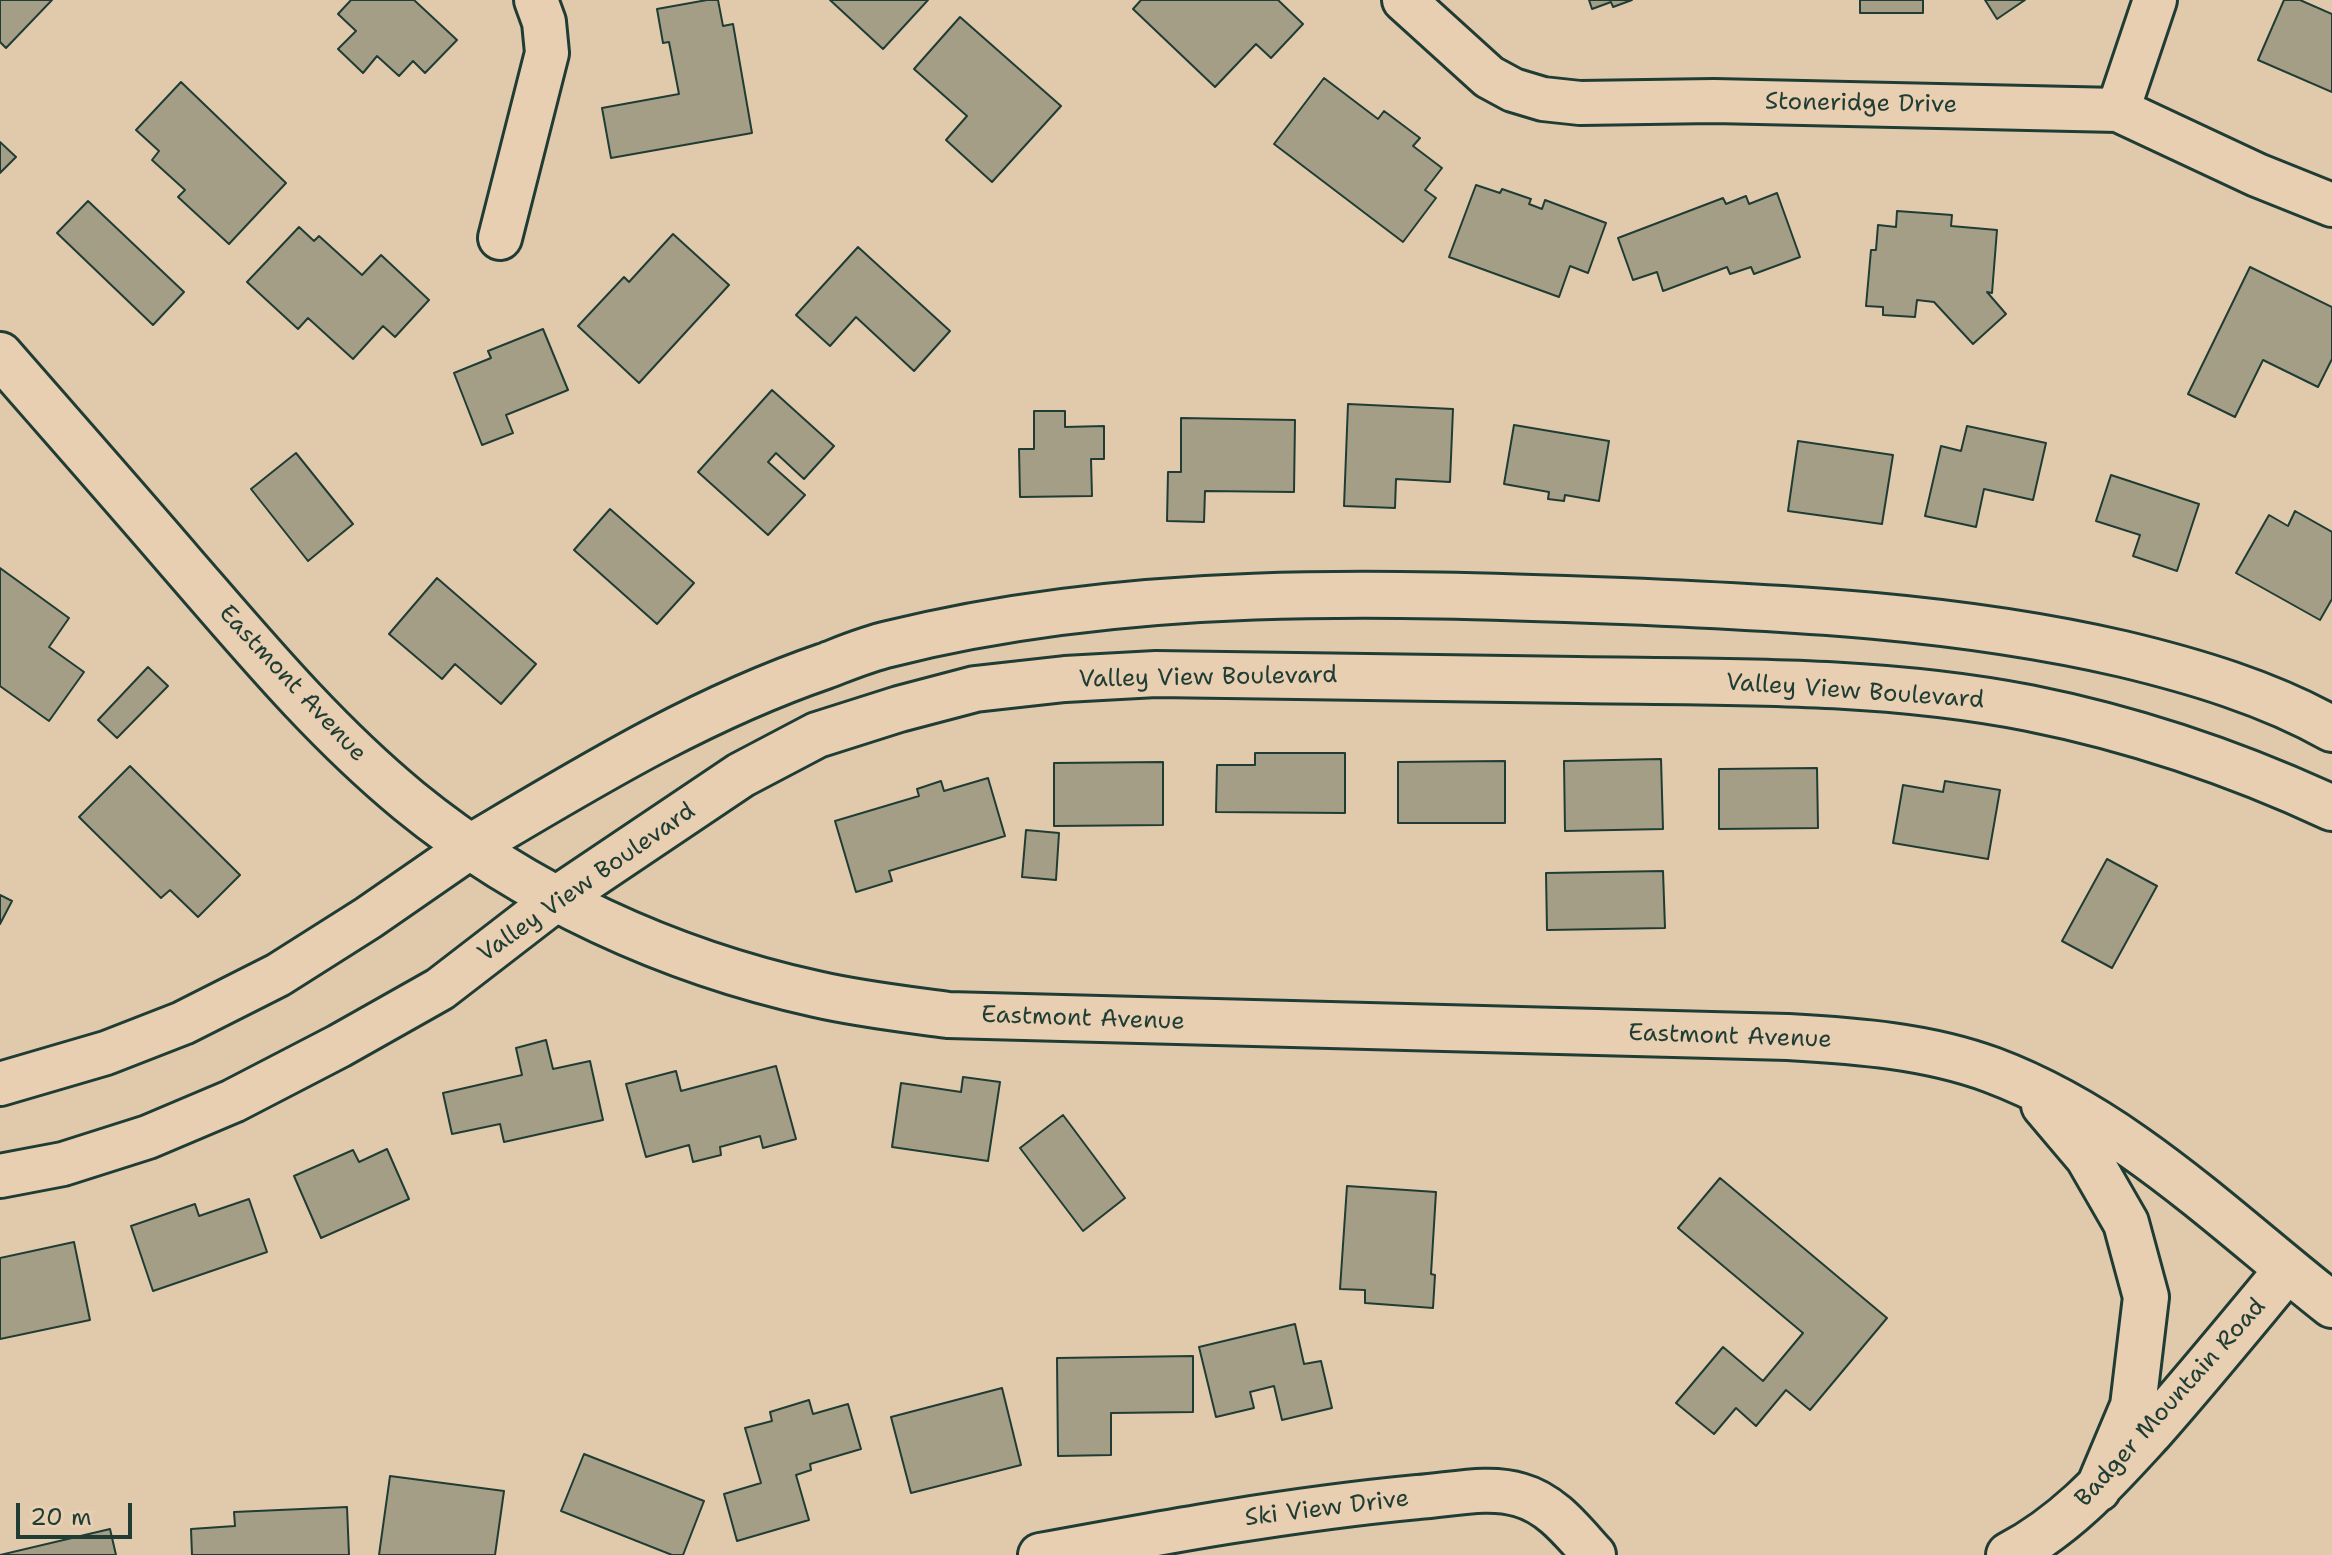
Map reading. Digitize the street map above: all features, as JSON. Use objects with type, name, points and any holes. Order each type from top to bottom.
[{"type":"street","points":[[500,238],[547,53],[544,22],[536,0]]},
{"type":"street","name":"Stoneridge Drive","points":[[1404,0],[1489,77],[1513,90],[1543,99],[1580,103],[1714,101],[2118,110],[2257,175],[2332,205]]},
{"type":"street","points":[[2118,110],[2155,0]]},
{"type":"street","name":"Eastmont Avenue","points":[[0,355],[323,723],[412,803],[472,846],[558,898],[627,933],[752,978],[817,995],[948,1015],[1853,1041],[1912,1049],[1958,1060],[2027,1085],[2096,1123],[2146,1155],[2332,1305]]},
{"type":"street","points":[[0,1084],[106,1053],[183,1023],[264,982],[368,918],[472,846],[661,735],[796,675],[885,645],[1071,609],[1184,599],[1460,595],[1799,608],[1926,619],[2058,639],[2167,664],[2283,705],[2332,729]]},
{"type":"street","name":"Valley View Boulevard","points":[[0,1176],[63,1164],[148,1137],[233,1101],[440,989],[558,898],[741,775],[817,735],[975,689],[1065,679],[1156,674],[1782,682],[1917,692],[2028,708],[2126,732],[2209,757],[2332,808]]},
{"type":"street","points":[[2027,1085],[2088,1157],[2126,1223],[2146,1297],[2133,1406],[2098,1489]]},
{"type":"street","name":"Badger Mountain Road","points":[[2009,1555],[2052,1529],[2098,1489],[2188,1389],[2287,1270]]},
{"type":"street","name":"Ski View Drive","points":[[1040,1555],[1254,1517],[1368,1502],[1490,1491],[1516,1493],[1535,1499],[1553,1511],[1594,1555]]},
{"type":"building","points":[[0,0],[52,0],[6,48],[0,42]]},
{"type":"building","points":[[351,0],[414,0],[457,40],[425,73],[413,61],[399,76],[377,56],[363,73],[338,49],[356,31],[338,14]]},
{"type":"building","points":[[718,0],[723,26],[733,24],[752,133],[611,158],[602,108],[679,94],[669,42],[663,43],[657,9]]},
{"type":"building","points":[[830,0],[928,0],[883,49]]},
{"type":"building","points":[[1141,0],[1278,0],[1303,24],[1271,58],[1256,44],[1215,87],[1133,9]]},
{"type":"building","points":[[1589,0],[1632,0],[1613,7],[1611,2],[1592,9]]},
{"type":"building","points":[[1860,0],[1923,0],[1923,13],[1860,13]]},
{"type":"building","points":[[1985,0],[2025,0],[1997,19]]},
{"type":"building","points":[[2284,0],[2300,0],[2332,14],[2332,92],[2258,60]]},
{"type":"building","points":[[960,17],[1061,106],[992,182],[946,140],[967,116],[914,69]]},
{"type":"building","points":[[1324,78],[1378,119],[1384,111],[1420,138],[1413,146],[1442,168],[1425,190],[1436,198],[1403,242],[1274,144]]},
{"type":"building","points":[[181,82],[286,183],[229,244],[178,197],[185,190],[152,160],[159,151],[136,130]]},
{"type":"building","points":[[0,142],[16,157],[0,173]]},
{"type":"building","points":[[1476,185],[1500,193],[1502,189],[1531,199],[1529,204],[1542,209],[1545,200],[1606,223],[1588,273],[1570,266],[1559,297],[1449,257]]},
{"type":"building","points":[[1777,193],[1800,257],[1754,274],[1751,267],[1730,274],[1727,267],[1663,291],[1657,272],[1633,280],[1618,238],[1723,198],[1726,204],[1746,196],[1749,204]]},
{"type":"building","points":[[88,201],[184,292],[153,325],[57,233]]},
{"type":"building","points":[[1897,211],[1952,215],[1951,226],[1997,230],[1992,293],[1987,292],[2006,314],[1973,344],[1934,302],[1917,300],[1915,317],[1883,315],[1883,307],[1866,306],[1871,250],[1876,250],[1878,225],[1896,227]]},
{"type":"building","points":[[299,227],[314,241],[319,236],[362,275],[381,255],[429,300],[395,337],[383,326],[353,359],[308,318],[298,329],[247,282]]},
{"type":"building","points":[[673,234],[729,285],[639,383],[578,326],[624,277],[629,282]]},
{"type":"building","points":[[858,247],[950,331],[914,371],[856,317],[830,346],[796,315]]},
{"type":"building","points":[[2250,267],[2332,307],[2332,359],[2318,387],[2263,360],[2235,417],[2188,394]]},
{"type":"building","points":[[543,329],[568,390],[506,415],[513,433],[482,445],[454,373],[491,358],[488,351]]},
{"type":"building","points":[[772,390],[834,446],[804,479],[776,453],[768,462],[805,495],[768,535],[698,472]]},
{"type":"building","points":[[1348,404],[1453,409],[1450,482],[1396,479],[1395,508],[1344,506]]},
{"type":"building","points":[[1034,411],[1065,411],[1065,427],[1104,426],[1104,459],[1091,459],[1092,496],[1020,497],[1019,449],[1034,449]]},
{"type":"building","points":[[1181,418],[1295,420],[1294,492],[1205,491],[1204,522],[1167,521],[1168,472],[1181,472]]},
{"type":"building","points":[[1514,425],[1609,441],[1599,501],[1565,495],[1564,501],[1548,499],[1549,492],[1504,484]]},
{"type":"building","points":[[1967,426],[2046,443],[2033,500],[1984,489],[1976,527],[1925,516],[1941,446],[1961,451]]},
{"type":"building","points":[[1798,441],[1893,455],[1882,524],[1788,511]]},
{"type":"building","points":[[296,453],[353,524],[308,561],[251,489]]},
{"type":"building","points":[[2111,475],[2199,504],[2177,571],[2133,556],[2140,535],[2096,521]]},
{"type":"building","points":[[610,509],[694,583],[657,624],[574,550]]},
{"type":"building","points":[[2295,511],[2332,532],[2332,599],[2320,620],[2236,573],[2269,515],[2288,526]]},
{"type":"building","points":[[0,568],[69,618],[49,647],[84,672],[49,721],[0,686]]},
{"type":"building","points":[[437,578],[536,664],[501,704],[455,664],[442,679],[389,634]]},
{"type":"building","points":[[148,667],[168,686],[117,738],[98,720]]},
{"type":"building","points":[[1255,753],[1345,753],[1345,813],[1216,812],[1217,765],[1255,765]]},
{"type":"building","points":[[1661,759],[1663,829],[1565,831],[1564,761]]},
{"type":"building","points":[[1505,761],[1505,823],[1398,823],[1398,762]]},
{"type":"building","points":[[1163,762],[1163,825],[1054,826],[1054,763]]},
{"type":"building","points":[[130,766],[240,875],[198,917],[170,890],[161,898],[79,817]]},
{"type":"building","points":[[1817,768],[1818,828],[1719,829],[1719,769]]},
{"type":"building","points":[[988,778],[1005,836],[889,871],[892,881],[856,892],[835,821],[919,796],[917,789],[941,781],[944,791]]},
{"type":"building","points":[[1945,781],[2000,790],[1988,859],[1893,843],[1903,785],[1943,792]]},
{"type":"building","points":[[1026,830],[1059,833],[1056,880],[1022,877]]},
{"type":"building","points":[[2107,859],[2157,886],[2112,968],[2062,941]]},
{"type":"building","points":[[1663,871],[1665,928],[1547,930],[1546,873]]},
{"type":"building","points":[[0,895],[12,901],[0,924]]},
{"type":"building","points":[[546,1040],[553,1069],[590,1061],[603,1120],[504,1142],[500,1124],[452,1134],[443,1093],[522,1075],[516,1048]]},
{"type":"building","points":[[776,1066],[796,1139],[763,1148],[760,1136],[720,1147],[721,1155],[693,1162],[689,1145],[646,1157],[626,1084],[676,1071],[681,1091]]},
{"type":"building","points":[[963,1077],[1000,1082],[988,1161],[892,1147],[901,1083],[961,1092]]},
{"type":"building","points":[[1063,1115],[1125,1198],[1083,1231],[1020,1148]]},
{"type":"building","points":[[387,1149],[409,1199],[321,1238],[294,1176],[353,1150],[359,1162]]},
{"type":"building","points":[[1720,1178],[1887,1318],[1810,1410],[1786,1390],[1756,1426],[1736,1408],[1714,1434],[1676,1403],[1723,1347],[1763,1381],[1803,1333],[1678,1228]]},
{"type":"building","points":[[1347,1186],[1436,1192],[1431,1274],[1435,1275],[1433,1308],[1365,1303],[1365,1290],[1340,1289]]},
{"type":"building","points":[[249,1199],[267,1252],[153,1291],[131,1226],[195,1204],[199,1216]]},
{"type":"building","points":[[74,1242],[90,1320],[0,1339],[0,1258]]},
{"type":"building","points":[[1295,1324],[1304,1364],[1321,1361],[1332,1408],[1282,1420],[1274,1386],[1250,1392],[1254,1408],[1216,1417],[1199,1347]]},
{"type":"building","points":[[1193,1356],[1193,1412],[1111,1413],[1111,1455],[1058,1456],[1057,1358]]},
{"type":"building","points":[[1002,1388],[1021,1465],[911,1493],[891,1417]]},
{"type":"building","points":[[809,1400],[813,1414],[848,1404],[861,1449],[810,1464],[811,1470],[796,1475],[809,1520],[737,1541],[724,1494],[761,1483],[745,1428],[772,1421],[770,1412]]},
{"type":"building","points":[[584,1454],[704,1501],[683,1555],[672,1555],[561,1511]]},
{"type":"building","points":[[390,1476],[504,1491],[495,1555],[379,1555]]},
{"type":"building","points":[[347,1507],[349,1555],[192,1555],[191,1529],[235,1526],[234,1512]]},
{"type":"building","points":[[110,1529],[116,1555],[0,1555]]}]
